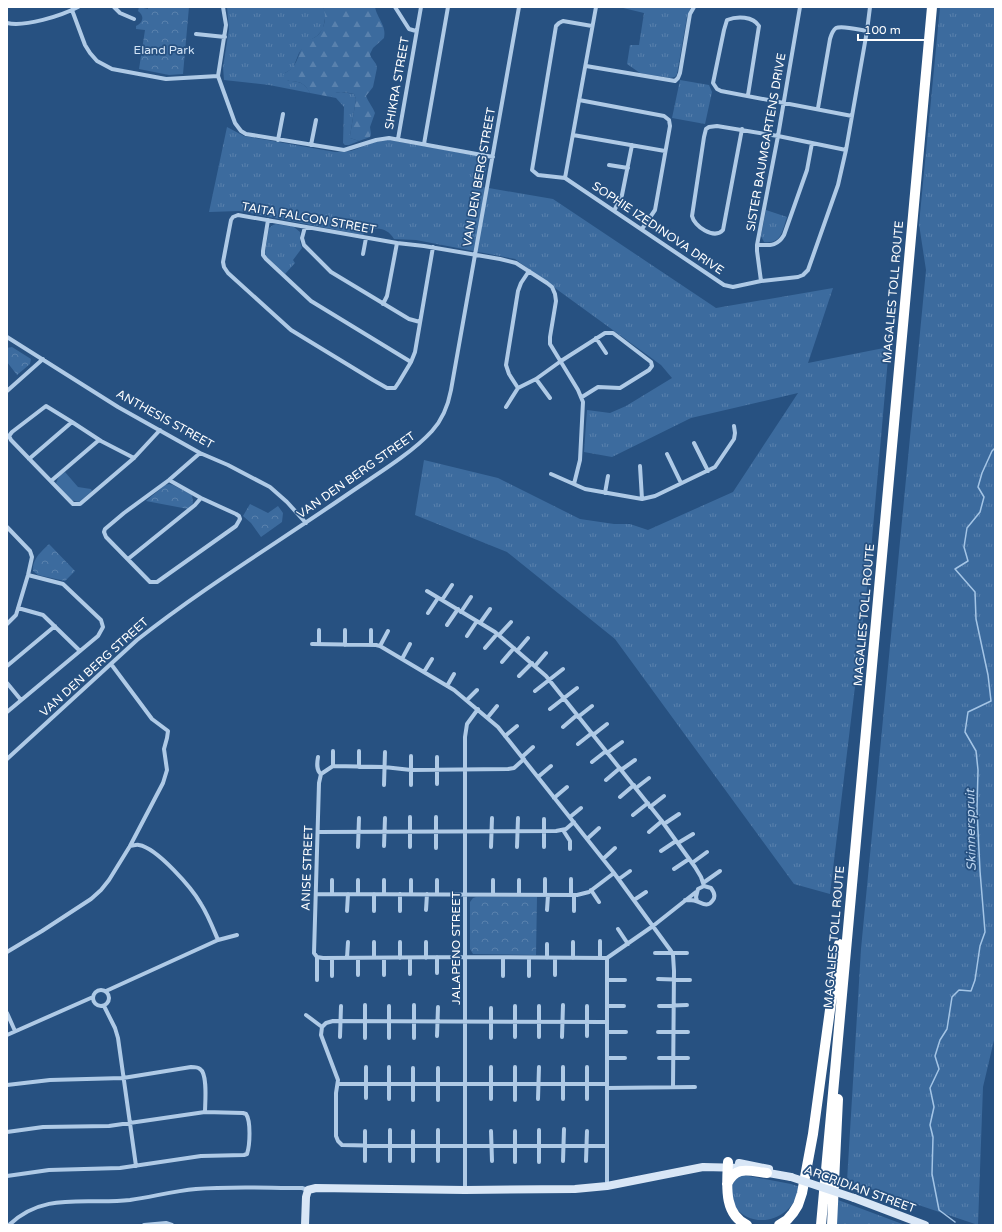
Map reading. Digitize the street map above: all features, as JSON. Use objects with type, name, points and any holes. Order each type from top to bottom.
[{"type":"highway","name":"MAGALIES TOLL ROUTE","points":[[821,1225],[847,903],[927,7]]},
{"type":"highway","name":"MAGALIES TOLL ROUTE","points":[[816,1225],[881,573],[932,7]]},
{"type":"highway","points":[[779,1225],[787,1220],[793,1213],[798,1205],[802,1193],[813,1134],[847,903]]},
{"type":"highway","points":[[832,1225],[847,903]]},
{"type":"highway","points":[[728,1165],[727,1198],[737,1218],[747,1225]]},
{"type":"highway","points":[[727,1185],[731,1176],[738,1171],[767,1173]]},
{"type":"street","points":[[7,23],[15,24],[39,20],[78,7]]},
{"type":"street","points":[[114,7],[120,13],[134,19]]},
{"type":"street","points":[[223,7],[226,25],[218,76],[235,123],[241,131],[253,136],[344,150],[376,140],[389,138],[493,157]]},
{"type":"street","name":"SHIKRA STREET","points":[[395,7],[408,29],[416,31]]},
{"type":"street","name":"SHIKRA STREET","points":[[398,139],[421,7]]},
{"type":"street","points":[[424,144],[448,7]]},
{"type":"street","name":"VAN DEN BERG STREET","points":[[7,759],[137,640],[189,601],[415,448],[439,422],[448,405],[451,390],[519,7]]},
{"type":"street","points":[[592,26],[563,21],[557,24],[555,28],[532,170],[538,175],[565,178],[596,7]]},
{"type":"street","points":[[586,66],[674,81],[678,78],[680,73],[690,14],[694,7]]},
{"type":"street","name":"SISTER BAUMGARTENS DRIVE","points":[[761,281],[757,245],[778,136],[800,7]]},
{"type":"street","name":"SOPHIE IZEDINOVA DRIVE","points":[[565,178],[727,286],[798,277],[803,275],[808,270],[838,185],[868,31],[870,7]]},
{"type":"street","points":[[72,10],[84,45],[97,61],[112,69],[166,79],[218,76]]},
{"type":"street","points":[[748,95],[759,26],[756,21],[751,19],[733,18],[727,20],[725,24],[713,83],[717,89],[852,116]]},
{"type":"street","points":[[818,108],[830,39],[834,30],[842,27],[868,31]]},
{"type":"street","points":[[196,34],[225,37]]},
{"type":"street","points":[[580,100],[666,117],[669,120],[670,126],[655,210],[642,229]]},
{"type":"street","points":[[278,140],[282,114]]},
{"type":"street","points":[[311,144],[316,120]]},
{"type":"street","points":[[742,130],[723,230],[716,234],[710,233],[695,223],[692,216],[705,132],[709,126],[713,125],[778,136],[846,150]]},
{"type":"street","points":[[574,135],[665,151]]},
{"type":"street","points":[[757,245],[776,244],[784,235],[807,170],[812,143]]},
{"type":"street","points":[[614,211],[622,195],[632,146]]},
{"type":"street","points":[[608,165],[628,168]]},
{"type":"street","name":"TAITA FALCON STREET","points":[[434,247],[415,352],[411,362],[396,387],[391,389],[385,387],[291,330],[228,273],[224,267],[223,260],[231,219],[239,215],[366,238],[434,247],[513,262],[529,271],[552,287],[555,294],[556,301],[549,340],[551,347],[582,397],[583,410],[581,447],[579,467],[574,484]]},
{"type":"street","points":[[268,220],[263,253],[266,259],[311,301],[411,362]]},
{"type":"street","points":[[305,227],[302,240],[307,249],[333,273],[412,320],[420,322]]},
{"type":"street","points":[[363,254],[366,238]]},
{"type":"street","points":[[384,304],[387,296],[397,243]]},
{"type":"street","points":[[518,388],[509,374],[506,365],[518,291],[521,283],[529,271]]},
{"type":"street","points":[[506,407],[518,388],[536,379],[605,333],[615,334],[648,359],[652,366],[649,370],[620,388],[598,387],[582,397]]},
{"type":"street","name":"ANTHESIS STREET","points":[[8,338],[110,403],[200,453],[228,465],[270,487],[287,502],[306,523]]},
{"type":"street","points":[[596,338],[606,353]]},
{"type":"street","points":[[7,390],[43,360]]},
{"type":"street","points":[[536,379],[550,398]]},
{"type":"street","points":[[134,458],[99,440],[46,406],[8,436],[73,504],[80,504],[134,458],[160,430]]},
{"type":"street","points":[[29,459],[72,422]]},
{"type":"street","points":[[551,474],[586,490],[642,499],[655,496],[716,466],[734,439],[736,433],[734,426]]},
{"type":"street","points":[[51,481],[99,440]]},
{"type":"street","points":[[694,443],[708,471]]},
{"type":"street","points":[[168,480],[201,498],[236,514],[239,516],[239,522],[236,526],[157,582],[153,583],[150,582],[106,537],[104,532],[105,529],[200,453]]},
{"type":"street","points":[[667,454],[682,483]]},
{"type":"street","points":[[640,466],[642,499]]},
{"type":"street","points":[[605,493],[608,476]]},
{"type":"street","points":[[128,559],[195,505],[201,498]]},
{"type":"street","points":[[7,526],[32,554],[32,560],[16,615],[7,624]]},
{"type":"street","points":[[7,712],[80,651],[101,632],[103,627],[101,620],[63,584],[28,575]]},
{"type":"street","points":[[428,613],[452,585]]},
{"type":"street","points":[[427,591],[498,634],[549,680],[663,823],[701,877],[703,885]]},
{"type":"street","points":[[447,625],[471,596]]},
{"type":"street","points":[[18,608],[43,614],[80,651]]},
{"type":"street","points":[[467,636],[490,609]]},
{"type":"street","points":[[485,648],[511,622]]},
{"type":"street","points":[[7,666],[55,626]]},
{"type":"street","points":[[319,630],[319,644]]},
{"type":"street","points":[[345,630],[345,644]]},
{"type":"street","points":[[371,630],[371,645]]},
{"type":"street","points":[[380,646],[388,631]]},
{"type":"street","points":[[502,662],[528,638]]},
{"type":"street","points":[[312,644],[380,646],[447,686],[467,700],[498,727],[614,873],[672,954],[674,980],[673,1087]]},
{"type":"street","points":[[402,659],[410,644]]},
{"type":"street","points":[[519,676],[546,653]]},
{"type":"street","points":[[424,672],[432,660]]},
{"type":"street","points":[[7,952],[42,932],[91,899],[101,890],[130,846],[163,783],[167,770],[164,749],[168,731],[152,719],[111,664]]},
{"type":"street","points":[[535,691],[563,669]]},
{"type":"street","points":[[447,686],[454,674]]},
{"type":"street","points":[[7,683],[22,700]]},
{"type":"street","points":[[550,709],[577,688]]},
{"type":"street","points":[[467,700],[477,690]]},
{"type":"street","points":[[488,717],[497,706]]},
{"type":"street","points":[[563,727],[592,706]]},
{"type":"street","name":"JALAPENO STREET","points":[[465,1190],[466,730],[468,722],[478,709]]},
{"type":"street","points":[[578,744],[607,724]]},
{"type":"street","points":[[505,736],[517,726]]},
{"type":"street","points":[[592,762],[622,742]]},
{"type":"street","points":[[321,774],[333,766],[411,770],[510,769],[533,747]]},
{"type":"street","points":[[333,751],[333,766]]},
{"type":"street","points":[[359,751],[359,767]]},
{"type":"street","points":[[384,785],[385,752]]},
{"type":"street","points":[[411,756],[411,785]]},
{"type":"street","points":[[437,784],[438,756]]},
{"type":"street","name":"ANISE STREET","points":[[317,980],[317,957],[314,953],[317,894],[319,783],[321,774],[318,772],[317,768],[318,757]]},
{"type":"street","points":[[606,780],[635,760]]},
{"type":"street","points":[[538,777],[551,766]]},
{"type":"street","points":[[620,797],[649,778]]},
{"type":"street","points":[[554,798],[567,787]]},
{"type":"street","points":[[634,815],[664,796]]},
{"type":"street","points":[[570,817],[581,808]]},
{"type":"street","points":[[649,832],[679,814]]},
{"type":"street","points":[[410,817],[410,847]]},
{"type":"street","points":[[436,817],[436,848]]},
{"type":"street","points":[[358,846],[359,818]]},
{"type":"street","points":[[384,818],[384,846]]},
{"type":"street","points":[[491,847],[492,818]]},
{"type":"street","points":[[517,847],[518,818]]},
{"type":"street","points":[[544,818],[544,847]]},
{"type":"street","points":[[318,832],[544,831],[563,830],[574,822]]},
{"type":"street","points":[[587,839],[599,828]]},
{"type":"street","points":[[563,830],[570,841],[570,849]]},
{"type":"street","points":[[661,851],[693,834]]},
{"type":"street","points":[[130,846],[138,844],[152,851],[173,869],[201,904],[218,940]]},
{"type":"street","points":[[603,859],[615,848]]},
{"type":"street","points":[[674,869],[707,852]]},
{"type":"street","points":[[618,879],[630,870]]},
{"type":"street","points":[[317,957],[607,958],[653,926],[720,871]]},
{"type":"street","points":[[317,894],[572,895],[583,894],[591,890],[614,873]]},
{"type":"street","points":[[545,879],[547,910]]},
{"type":"street","points":[[571,879],[574,911]]},
{"type":"street","points":[[332,880],[332,894]]},
{"type":"street","points":[[358,880],[358,894]]},
{"type":"street","points":[[384,880],[384,894]]},
{"type":"street","points":[[411,880],[411,894]]},
{"type":"street","points":[[437,880],[437,894]]},
{"type":"street","points":[[493,880],[493,894]]},
{"type":"street","points":[[519,880],[519,895]]},
{"type":"street","points":[[686,900],[703,905],[707,905],[712,902],[714,892],[712,888],[703,885]]},
{"type":"street","points":[[591,890],[599,902]]},
{"type":"street","points":[[634,900],[646,892]]},
{"type":"street","points":[[696,892],[697,902]]},
{"type":"street","points":[[347,911],[348,894]]},
{"type":"street","points":[[374,894],[374,911]]},
{"type":"street","points":[[400,894],[400,911]]},
{"type":"street","points":[[426,910],[427,894]]},
{"type":"street","points":[[618,929],[628,944]]},
{"type":"street","points":[[7,1035],[93,997],[96,991],[101,989],[106,991],[218,940],[237,935]]},
{"type":"street","points":[[600,941],[600,958]]},
{"type":"street","points":[[347,958],[348,942]]},
{"type":"street","points":[[374,942],[374,958]]},
{"type":"street","points":[[400,942],[400,958]]},
{"type":"street","points":[[426,942],[426,958]]},
{"type":"street","points":[[573,958],[574,942]]},
{"type":"street","points":[[547,944],[547,958]]},
{"type":"street","points":[[655,953],[687,954]]},
{"type":"street","points":[[332,958],[332,976]]},
{"type":"street","points":[[358,958],[358,975]]},
{"type":"street","points":[[384,958],[384,975]]},
{"type":"street","points":[[410,958],[410,974]]},
{"type":"street","points":[[437,958],[437,973]]},
{"type":"street","points":[[503,958],[503,976]]},
{"type":"street","points":[[529,958],[529,976]]},
{"type":"street","points":[[555,958],[555,974]]},
{"type":"street","points":[[607,958],[607,1186]]},
{"type":"street","points":[[658,979],[690,980]]},
{"type":"street","points":[[607,980],[625,980]]},
{"type":"street","points":[[93,997],[96,1005],[104,1006],[109,999],[106,991]]},
{"type":"street","points":[[365,1005],[365,1038]]},
{"type":"street","points":[[414,1005],[414,1038]]},
{"type":"street","points":[[562,1037],[563,1005]]},
{"type":"street","points":[[104,1006],[115,1028],[118,1038],[136,1166]]},
{"type":"street","points":[[340,1006],[340,1037]]},
{"type":"street","points":[[389,1006],[389,1038]]},
{"type":"street","points":[[515,1006],[515,1037]]},
{"type":"street","points":[[539,1006],[539,1037]]},
{"type":"street","points":[[587,1006],[587,1036]]},
{"type":"street","points":[[607,1006],[624,1006]]},
{"type":"street","points":[[659,1006],[687,1006]]},
{"type":"street","points":[[437,1036],[438,1007]]},
{"type":"street","points":[[491,1008],[491,1038]]},
{"type":"street","points":[[7,1013],[15,1031]]},
{"type":"street","points":[[306,1016],[322,1027]]},
{"type":"street","points":[[607,1022],[340,1021],[327,1022],[322,1027],[321,1035],[337,1075],[339,1084],[336,1093],[336,1136],[339,1143],[346,1146],[607,1146]]},
{"type":"street","points":[[607,1032],[626,1032]]},
{"type":"street","points":[[658,1032],[688,1032]]},
{"type":"street","points":[[607,1058],[625,1058]]},
{"type":"street","points":[[659,1058],[688,1058]]},
{"type":"street","points":[[7,1085],[50,1080],[123,1078],[191,1067],[202,1070],[205,1077],[206,1112]]},
{"type":"street","points":[[366,1067],[366,1098]]},
{"type":"street","points":[[389,1067],[389,1099]]},
{"type":"street","points":[[490,1067],[491,1099]]},
{"type":"street","points":[[515,1067],[515,1100]]},
{"type":"street","points":[[538,1099],[539,1067]]},
{"type":"street","points":[[563,1099],[564,1067]]},
{"type":"street","points":[[587,1067],[587,1099]]},
{"type":"street","points":[[413,1068],[413,1100]]},
{"type":"street","points":[[438,1068],[438,1100]]},
{"type":"street","points":[[339,1084],[491,1083],[696,1087]]},
{"type":"street","points":[[7,1132],[43,1127],[109,1126],[206,1112],[246,1114],[249,1120],[249,1148],[247,1154],[244,1156],[194,1157],[120,1168],[49,1170],[7,1176]]},
{"type":"street","points":[[563,1161],[564,1129]]},
{"type":"street","points":[[390,1130],[390,1161]]},
{"type":"street","points":[[438,1130],[438,1161]]},
{"type":"street","points":[[539,1130],[539,1162]]},
{"type":"street","points":[[365,1131],[365,1161]]},
{"type":"street","points":[[413,1131],[413,1161]]},
{"type":"street","points":[[491,1131],[492,1161]]},
{"type":"street","points":[[515,1131],[515,1162]]},
{"type":"street","points":[[586,1161],[587,1131]]},
{"type":"street","name":"ARCRIDIAN STREET","points":[[308,1190],[316,1188],[465,1190],[575,1189],[607,1186],[703,1167],[747,1164],[767,1168],[854,1198],[925,1225]]},
{"type":"street","name":"ARCRIDIAN STREET","points":[[728,1165],[789,1176]]},
{"type":"street","points":[[8,1225],[32,1209],[50,1203],[66,1201],[128,1200],[205,1189],[302,1188],[308,1190],[306,1197],[305,1225]]},
{"type":"street","points":[[144,1225],[166,1223],[172,1225]]},
{"type":"green space","name":"Eland Park","points":[[139,7],[148,9],[148,7],[189,7],[183,74],[169,75],[139,69],[145,30],[136,29],[136,26],[142,21],[142,15],[138,11]]},
{"type":"green space","points":[[227,7],[323,7],[326,13],[323,29],[317,36],[307,42],[299,53],[293,68],[285,73],[288,81],[301,83],[310,93],[269,85],[224,80],[223,67],[229,29]]},
{"type":"green space","points":[[323,7],[375,7],[383,26],[385,34],[384,38],[373,48],[370,54],[377,68],[373,87],[366,96],[375,113],[370,127],[371,134],[370,137],[359,141],[350,138],[356,99],[354,94],[339,92],[331,97],[310,93],[306,87],[299,82],[288,81],[283,76],[296,62],[304,44],[317,36],[322,29],[325,18]]},
{"type":"green space","points":[[619,7],[691,7],[687,17],[677,74],[675,77],[670,78],[640,73],[627,64],[630,45],[639,45],[644,13]]},
{"type":"green space","points":[[940,7],[995,7],[995,1036],[983,1087],[978,1225],[847,1181],[861,949],[926,270],[919,224]]},
{"type":"green space","points":[[680,80],[709,85],[712,92],[705,124],[672,118]]},
{"type":"green space","points":[[341,92],[354,94],[356,99],[350,138],[359,141],[349,145],[345,145],[343,143],[344,107],[336,98],[331,97],[333,93]]},
{"type":"green space","points":[[227,127],[244,136],[335,152],[351,151],[375,142],[389,140],[478,156],[484,159],[487,165],[483,187],[553,199],[716,308],[833,288],[808,363],[889,347],[870,562],[830,894],[794,884],[615,639],[507,552],[415,515],[424,460],[498,478],[580,519],[614,524],[630,524],[648,530],[733,492],[798,393],[691,418],[612,457],[584,452],[587,410],[610,413],[626,406],[672,378],[661,365],[515,259],[416,240],[394,239],[388,232],[380,229],[371,230],[363,235],[239,211],[209,212]]},
{"type":"green space","points":[[766,210],[787,217],[778,239],[770,242],[764,242],[761,236]]},
{"type":"green space","points":[[276,224],[294,227],[300,232],[300,242],[302,248],[293,260],[295,263],[285,274],[267,257],[265,253],[269,228]]},
{"type":"green space","points":[[12,347],[31,359],[30,364],[17,375],[7,362],[7,348]]},
{"type":"green space","points":[[65,472],[78,487],[91,489],[92,491],[79,502],[70,500],[56,483],[59,476]]},
{"type":"green space","points":[[169,484],[192,495],[193,503],[188,509],[146,501],[165,485]]},
{"type":"green space","points":[[250,504],[268,513],[278,506],[283,513],[282,522],[261,537],[251,523],[243,516]]},
{"type":"green space","points":[[49,544],[75,571],[65,581],[38,575],[33,571],[36,559]]},
{"type":"green space","points":[[476,897],[537,897],[536,955],[473,954],[470,949],[470,902]]},
{"type":"green space","points":[[743,1175],[800,1187],[790,1208],[781,1214],[772,1219],[752,1219],[742,1214],[734,1206],[732,1201],[732,1182],[736,1176]]},
{"type":"green space","points":[[838,1200],[905,1225],[836,1225]]},
{"type":"waterway","name":"Skinnerspruit","points":[[955,1222],[939,1210],[932,1174],[933,1137],[930,1125],[934,1107],[930,1088],[939,1069],[935,1056],[940,1040],[947,1029],[952,997],[959,990],[971,991],[975,980],[980,946],[985,932],[977,810],[978,770],[976,751],[965,732],[968,712],[991,701],[988,675],[976,619],[975,592],[955,569],[968,561],[964,547],[967,528],[980,512],[984,497],[978,487],[982,473],[992,451],[995,448]]}]
